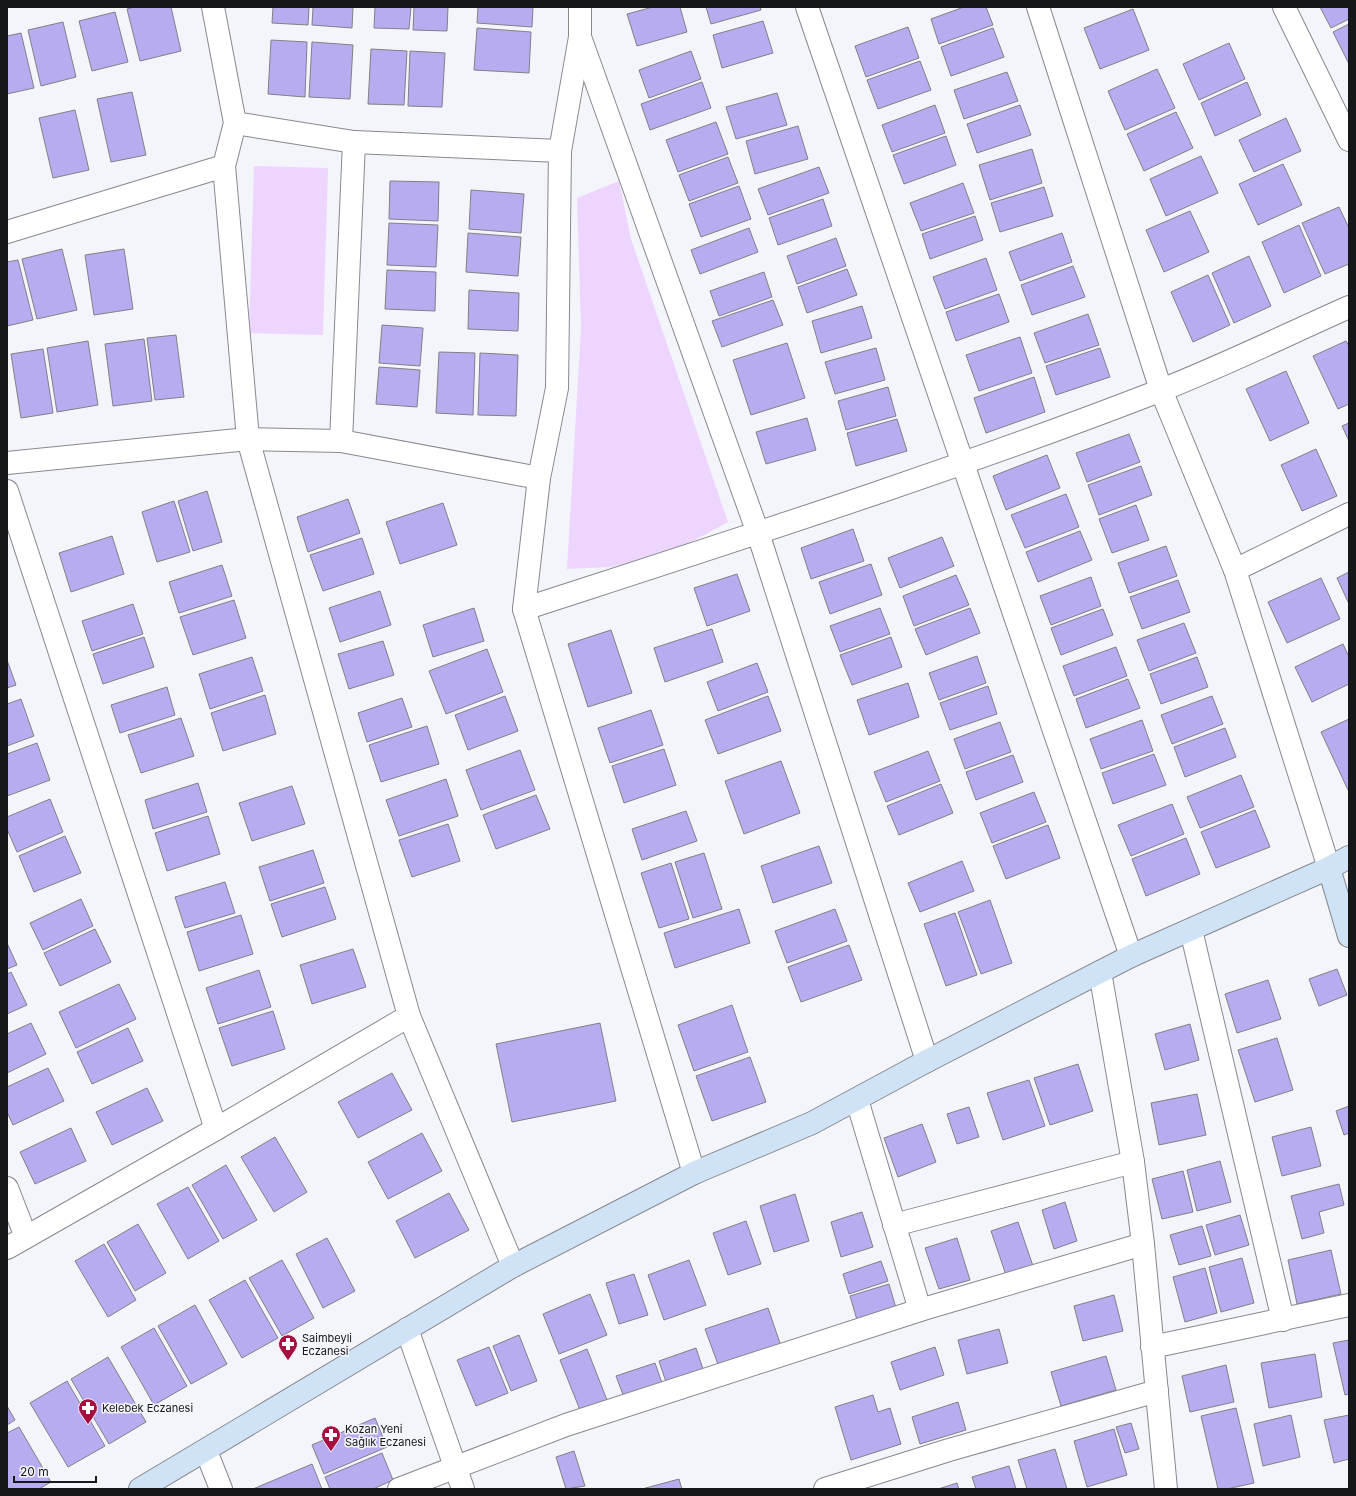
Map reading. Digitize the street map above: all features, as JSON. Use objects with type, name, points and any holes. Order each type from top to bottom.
[{"type":"main road","points":[[140,1489],[206,1451],[513,1266],[694,1173],[812,1123],[1131,956],[1329,868],[1349,857]]},
{"type":"main road","points":[[1329,868],[1349,936]]},
{"type":"street","points":[[213,7],[235,123],[224,166],[248,439],[409,1016],[513,1266]]},
{"type":"street","points":[[580,7],[580,36],[560,151],[557,388],[539,478],[524,609],[694,1173]]},
{"type":"street","points":[[807,7],[1131,956]]},
{"type":"street","points":[[1284,7],[1349,140]]},
{"type":"street","points":[[1040,8],[1161,390],[1235,570],[1329,868]]},
{"type":"street","points":[[580,36],[758,533],[928,1061]]},
{"type":"street","points":[[235,123],[354,142],[560,151]]},
{"type":"street","points":[[340,441],[354,142]]},
{"type":"street","points":[[7,232],[224,166]]},
{"type":"street","points":[[524,609],[758,533],[962,463],[1161,390],[1349,307]]},
{"type":"street","points":[[7,463],[248,439],[340,441],[539,478]]},
{"type":"street","points":[[7,491],[216,1129]]},
{"type":"street","points":[[1235,570],[1349,514]]},
{"type":"street","points":[[1191,930],[1282,1320]]},
{"type":"street","points":[[1100,972],[1133,1162],[1166,1489]]},
{"type":"street","points":[[7,1248],[216,1129],[409,1016]]},
{"type":"street","points":[[857,1100],[920,1310]]},
{"type":"street","points":[[894,1225],[1133,1162]]},
{"type":"street","points":[[7,1188],[26,1237]]},
{"type":"street","points":[[399,1489],[566,1425],[920,1310],[1142,1244]]},
{"type":"street","points":[[1152,1347],[1349,1305]]},
{"type":"street","points":[[407,1329],[463,1489]]},
{"type":"street","points":[[825,1489],[949,1450],[1156,1391]]},
{"type":"street","points":[[206,1451],[221,1489]]},
{"type":"shaded area","points":[[254,166],[328,168],[323,335],[249,333]]},
{"type":"shaded area","points":[[619,181],[631,239],[728,522],[669,554],[610,567],[567,569],[581,328],[577,198]]},
{"type":"building","points":[[134,7],[171,7],[181,51],[140,61],[127,9]]},
{"type":"building","points":[[273,7],[309,7],[308,25],[272,23]]},
{"type":"building","points":[[313,7],[353,7],[352,28],[312,25]]},
{"type":"building","points":[[375,7],[411,7],[409,29],[374,28]]},
{"type":"building","points":[[414,7],[448,7],[447,31],[413,30]]},
{"type":"building","points":[[478,7],[533,7],[532,27],[477,23]]},
{"type":"building","points":[[653,7],[680,7],[687,32],[637,46],[627,14]]},
{"type":"building","points":[[706,7],[760,7],[761,10],[711,24]]},
{"type":"building","points":[[964,7],[986,7],[993,25],[939,44],[931,19]]},
{"type":"building","points":[[1320,7],[1349,7],[1349,19],[1331,28]]},
{"type":"building","points":[[1133,9],[1149,50],[1100,69],[1084,28]]},
{"type":"building","points":[[115,12],[128,62],[92,71],[79,21]]},
{"type":"building","points":[[763,21],[773,53],[722,68],[713,35]]},
{"type":"building","points":[[63,22],[76,77],[41,86],[28,30]]},
{"type":"building","points":[[1349,24],[1349,64],[1333,32]]},
{"type":"building","points":[[908,27],[919,58],[866,77],[855,46]]},
{"type":"building","points":[[477,28],[531,32],[529,73],[474,70]]},
{"type":"building","points":[[993,28],[1004,57],[951,76],[941,47]]},
{"type":"building","points":[[21,33],[34,88],[7,94],[7,36]]},
{"type":"building","points":[[271,40],[307,42],[305,97],[268,94]]},
{"type":"building","points":[[312,42],[353,45],[350,99],[309,97]]},
{"type":"building","points":[[1229,43],[1245,79],[1199,100],[1183,64]]},
{"type":"building","points":[[371,49],[407,51],[404,105],[368,104]]},
{"type":"building","points":[[410,51],[445,53],[442,107],[408,106]]},
{"type":"building","points":[[691,51],[701,79],[649,98],[639,70]]},
{"type":"building","points":[[920,61],[931,90],[878,109],[867,80]]},
{"type":"building","points":[[1157,69],[1175,108],[1125,130],[1108,91]]},
{"type":"building","points":[[1007,72],[1018,101],[964,119],[954,90]]},
{"type":"building","points":[[702,82],[711,108],[650,130],[641,104]]},
{"type":"building","points":[[1247,82],[1261,115],[1215,136],[1201,103]]},
{"type":"building","points":[[132,92],[146,155],[111,162],[97,99]]},
{"type":"building","points":[[777,93],[787,125],[736,139],[726,107]]},
{"type":"building","points":[[935,105],[945,133],[892,152],[882,125]]},
{"type":"building","points":[[1020,105],[1031,135],[977,153],[967,124]]},
{"type":"building","points":[[75,110],[89,170],[53,178],[39,118]]},
{"type":"building","points":[[1176,112],[1193,148],[1144,171],[1127,134]]},
{"type":"building","points":[[1286,118],[1301,151],[1254,172],[1239,140]]},
{"type":"building","points":[[716,122],[728,154],[678,172],[666,140]]},
{"type":"building","points":[[798,126],[808,159],[755,174],[746,141]]},
{"type":"building","points":[[946,136],[956,165],[904,184],[893,155]]},
{"type":"building","points":[[1032,149],[1042,183],[990,200],[979,165]]},
{"type":"building","points":[[1201,156],[1218,193],[1166,216],[1150,179]]},
{"type":"building","points":[[728,157],[738,183],[689,201],[679,175]]},
{"type":"building","points":[[1283,164],[1302,205],[1258,225],[1239,184]]},
{"type":"building","points":[[819,167],[829,193],[768,215],[758,189]]},
{"type":"building","points":[[390,181],[439,182],[438,221],[389,219]]},
{"type":"building","points":[[963,183],[974,213],[921,231],[910,203]]},
{"type":"building","points":[[739,186],[751,219],[701,237],[689,204]]},
{"type":"building","points":[[1044,187],[1053,216],[1000,232],[991,203]]},
{"type":"building","points":[[471,190],[524,194],[521,233],[469,229]]},
{"type":"building","points":[[823,199],[832,226],[778,245],[769,218]]},
{"type":"building","points":[[1339,207],[1349,228],[1349,264],[1325,274],[1302,223]]},
{"type":"building","points":[[1190,211],[1209,252],[1164,272],[1146,230]]},
{"type":"building","points":[[975,216],[983,240],[930,259],[922,234]]},
{"type":"building","points":[[389,223],[438,225],[436,267],[387,265]]},
{"type":"building","points":[[1299,225],[1321,276],[1284,293],[1262,242]]},
{"type":"building","points":[[749,228],[758,252],[700,274],[691,250]]},
{"type":"building","points":[[468,233],[521,237],[518,276],[466,272]]},
{"type":"building","points":[[1062,233],[1072,262],[1020,281],[1009,252]]},
{"type":"building","points":[[836,238],[846,266],[797,284],[787,256]]},
{"type":"building","points":[[62,249],[77,310],[37,319],[22,259]]},
{"type":"building","points":[[124,249],[133,309],[94,315],[85,255]]},
{"type":"building","points":[[1249,256],[1271,306],[1234,323],[1212,273]]},
{"type":"building","points":[[986,258],[997,290],[945,309],[933,277]]},
{"type":"building","points":[[18,260],[33,320],[7,326],[7,262]]},
{"type":"building","points":[[1073,266],[1085,297],[1032,315],[1021,285]]},
{"type":"building","points":[[847,269],[857,295],[807,313],[798,287]]},
{"type":"building","points":[[387,270],[436,272],[435,311],[385,309]]},
{"type":"building","points":[[764,272],[772,297],[719,316],[710,291]]},
{"type":"building","points":[[1208,275],[1230,325],[1193,342],[1171,292]]},
{"type":"building","points":[[469,290],[519,293],[518,331],[468,329]]},
{"type":"building","points":[[999,294],[1009,322],[956,341],[946,312]]},
{"type":"building","points":[[773,300],[783,325],[722,347],[712,321]]},
{"type":"building","points":[[862,306],[872,338],[821,353],[812,321]]},
{"type":"building","points":[[1088,314],[1099,345],[1045,363],[1034,333]]},
{"type":"building","points":[[382,325],[423,328],[420,366],[379,363]]},
{"type":"building","points":[[176,335],[184,397],[155,400],[147,338]]},
{"type":"building","points":[[1020,337],[1032,373],[979,391],[966,355]]},
{"type":"building","points":[[144,339],[152,401],[113,406],[105,344]]},
{"type":"building","points":[[88,341],[98,405],[57,412],[47,348]]},
{"type":"building","points":[[1346,341],[1349,346],[1349,404],[1338,409],[1313,356]]},
{"type":"building","points":[[787,343],[805,398],[751,415],[733,360]]},
{"type":"building","points":[[876,348],[885,380],[835,394],[825,362]]},
{"type":"building","points":[[1100,348],[1110,377],[1056,395],[1046,366]]},
{"type":"building","points":[[43,349],[53,413],[21,418],[11,354]]},
{"type":"building","points":[[439,352],[475,353],[473,415],[436,413]]},
{"type":"building","points":[[480,353],[518,355],[516,416],[478,415]]},
{"type":"building","points":[[379,367],[420,370],[417,407],[376,404]]},
{"type":"building","points":[[1286,371],[1309,423],[1270,441],[1246,389]]},
{"type":"building","points":[[1034,377],[1045,412],[986,433],[974,398]]},
{"type":"building","points":[[888,387],[896,416],[846,430],[838,401]]},
{"type":"building","points":[[807,418],[816,450],[766,464],[756,432]]},
{"type":"building","points":[[897,419],[907,451],[856,466],[847,433]]},
{"type":"building","points":[[1349,423],[1349,441],[1342,426]]},
{"type":"building","points":[[1129,434],[1140,462],[1087,482],[1076,453]]},
{"type":"building","points":[[1316,449],[1337,496],[1302,511],[1281,465]]},
{"type":"building","points":[[1047,455],[1060,488],[1006,510],[993,476]]},
{"type":"building","points":[[1141,466],[1152,495],[1099,515],[1088,485]]},
{"type":"building","points":[[207,491],[222,542],[193,551],[178,501]]},
{"type":"building","points":[[1066,494],[1079,527],[1025,548],[1011,515]]},
{"type":"building","points":[[348,499],[360,533],[308,552],[297,517]]},
{"type":"building","points":[[174,501],[190,552],[157,562],[142,512]]},
{"type":"building","points":[[443,503],[457,545],[400,564],[386,522]]},
{"type":"building","points":[[1136,505],[1149,540],[1112,553],[1099,519]]},
{"type":"building","points":[[853,529],[864,561],[811,579],[801,548]]},
{"type":"building","points":[[1080,531],[1092,560],[1038,582],[1026,552]]},
{"type":"building","points":[[112,536],[124,574],[71,592],[59,553]]},
{"type":"building","points":[[942,537],[954,566],[900,588],[888,558]]},
{"type":"building","points":[[362,538],[374,574],[323,591],[310,555]]},
{"type":"building","points":[[1166,546],[1177,576],[1129,593],[1118,563]]},
{"type":"building","points":[[871,564],[882,595],[830,614],[819,582]]},
{"type":"building","points":[[222,565],[232,596],[179,613],[169,582]]},
{"type":"building","points":[[1349,572],[1349,604],[1337,578]]},
{"type":"building","points":[[737,574],[750,611],[707,626],[694,588]]},
{"type":"building","points":[[956,575],[969,605],[914,626],[903,596]]},
{"type":"building","points":[[1091,577],[1101,606],[1051,625],[1040,596]]},
{"type":"building","points":[[1321,578],[1340,619],[1287,643],[1268,602]]},
{"type":"building","points":[[1178,580],[1190,612],[1142,629],[1130,597]]},
{"type":"building","points":[[380,591],[391,625],[340,642],[329,608]]},
{"type":"building","points":[[234,600],[246,638],[193,655],[180,617]]},
{"type":"building","points":[[133,604],[143,634],[92,651],[82,621]]},
{"type":"building","points":[[474,608],[484,641],[433,657],[423,625]]},
{"type":"building","points":[[880,608],[890,634],[840,652],[830,626]]},
{"type":"building","points":[[970,608],[980,633],[926,655],[915,629]]},
{"type":"building","points":[[1103,609],[1113,635],[1061,655],[1051,628]]},
{"type":"building","points":[[1184,623],[1196,653],[1149,671],[1137,640]]},
{"type":"building","points":[[712,629],[723,662],[665,682],[654,648]]},
{"type":"building","points":[[611,630],[632,693],[588,707],[568,644]]},
{"type":"building","points":[[144,637],[154,667],[103,684],[93,654]]},
{"type":"building","points":[[891,637],[902,667],[852,685],[840,655]]},
{"type":"building","points":[[383,641],[394,675],[349,689],[338,654]]},
{"type":"building","points":[[1343,644],[1349,657],[1349,684],[1312,702],[1295,667]]},
{"type":"building","points":[[1116,647],[1127,676],[1074,696],[1063,666]]},
{"type":"building","points":[[487,649],[503,692],[446,714],[429,671]]},
{"type":"building","points":[[977,656],[986,683],[939,700],[929,673]]},
{"type":"building","points":[[252,657],[263,691],[210,709],[199,674]]},
{"type":"building","points":[[1197,657],[1208,687],[1161,704],[1150,674]]},
{"type":"building","points":[[7,660],[16,685],[7,688]]},
{"type":"building","points":[[757,663],[768,692],[718,711],[707,682]]},
{"type":"building","points":[[1128,679],[1140,708],[1086,728],[1076,699]]},
{"type":"building","points":[[908,683],[919,717],[869,735],[857,700]]},
{"type":"building","points":[[988,686],[997,714],[950,730],[940,703]]},
{"type":"building","points":[[167,687],[175,715],[120,733],[111,705]]},
{"type":"building","points":[[265,695],[276,734],[223,751],[211,713]]},
{"type":"building","points":[[505,696],[518,731],[468,750],[455,715]]},
{"type":"building","points":[[768,696],[781,731],[718,754],[705,720]]},
{"type":"building","points":[[1212,696],[1223,724],[1172,744],[1161,715]]},
{"type":"building","points":[[402,698],[412,727],[367,742],[358,713]]},
{"type":"building","points":[[21,699],[34,736],[7,746],[7,704]]},
{"type":"building","points":[[651,710],[663,745],[610,763],[598,728]]},
{"type":"building","points":[[181,718],[194,756],[141,773],[128,735]]},
{"type":"building","points":[[1349,719],[1349,789],[1348,790],[1321,732]]},
{"type":"building","points":[[1142,720],[1153,751],[1101,769],[1090,739]]},
{"type":"building","points":[[1000,722],[1011,752],[965,769],[954,739]]},
{"type":"building","points":[[427,726],[439,764],[381,782],[369,745]]},
{"type":"building","points":[[1225,728],[1236,757],[1185,777],[1174,747]]},
{"type":"building","points":[[37,743],[50,780],[7,796],[7,754]]},
{"type":"building","points":[[664,749],[676,785],[624,803],[612,766]]},
{"type":"building","points":[[520,750],[535,790],[481,810],[466,770]]},
{"type":"building","points":[[928,751],[940,781],[886,802],[874,772]]},
{"type":"building","points":[[1154,754],[1166,785],[1113,804],[1102,773]]},
{"type":"building","points":[[1013,755],[1023,782],[976,800],[966,772]]},
{"type":"building","points":[[781,761],[800,813],[744,834],[725,781]]},
{"type":"building","points":[[1241,775],[1254,807],[1200,828],[1187,797]]},
{"type":"building","points":[[446,779],[458,816],[399,836],[386,800]]},
{"type":"building","points":[[198,783],[207,812],[153,829],[145,800]]},
{"type":"building","points":[[941,784],[953,813],[899,835],[887,806]]},
{"type":"building","points":[[292,786],[305,824],[252,841],[239,803]]},
{"type":"building","points":[[1034,792],[1046,822],[992,843],[980,813]]},
{"type":"building","points":[[536,795],[550,829],[496,849],[483,815]]},
{"type":"building","points":[[50,799],[63,832],[17,852],[7,829],[7,817]]},
{"type":"building","points":[[1172,804],[1184,834],[1131,856],[1118,825]]},
{"type":"building","points":[[1255,810],[1270,847],[1216,868],[1201,832]]},
{"type":"building","points":[[686,811],[697,841],[642,860],[632,829]]},
{"type":"building","points":[[208,816],[220,854],[167,871],[155,833]]},
{"type":"building","points":[[448,824],[460,861],[412,877],[399,840]]},
{"type":"building","points":[[1048,825],[1060,858],[1006,879],[993,846]]},
{"type":"building","points":[[65,836],[81,873],[34,892],[19,856]]},
{"type":"building","points":[[1186,838],[1200,874],[1146,896],[1132,859]]},
{"type":"building","points":[[819,846],[832,883],[773,903],[761,866]]},
{"type":"building","points":[[313,850],[324,883],[270,901],[259,867]]},
{"type":"building","points":[[704,853],[722,909],[693,918],[675,862]]},
{"type":"building","points":[[962,861],[974,891],[920,912],[908,883]]},
{"type":"building","points":[[671,863],[689,919],[659,928],[641,873]]},
{"type":"building","points":[[225,882],[235,913],[185,928],[175,897]]},
{"type":"building","points":[[325,887],[336,919],[282,937],[271,904]]},
{"type":"building","points":[[81,899],[93,926],[43,950],[30,923]]},
{"type":"building","points":[[990,900],[1012,963],[981,974],[958,912]]},
{"type":"building","points":[[739,909],[750,943],[675,968],[664,933]]},
{"type":"building","points":[[835,909],[847,941],[787,963],[775,931]]},
{"type":"building","points":[[955,913],[977,975],[946,986],[924,924]]},
{"type":"building","points":[[241,915],[253,954],[199,971],[187,932]]},
{"type":"building","points":[[95,929],[111,962],[60,986],[44,953]]},
{"type":"building","points":[[7,943],[17,965],[7,969]]},
{"type":"building","points":[[849,945],[862,980],[801,1002],[788,967]]},
{"type":"building","points":[[353,949],[366,987],[312,1004],[300,965]]},
{"type":"building","points":[[1337,969],[1347,995],[1319,1006],[1309,979]]},
{"type":"building","points":[[259,970],[271,1007],[218,1024],[206,988]]},
{"type":"building","points":[[11,972],[27,1005],[7,1014],[7,974]]},
{"type":"building","points":[[1268,980],[1281,1019],[1237,1033],[1225,994]]},
{"type":"building","points":[[119,984],[136,1019],[76,1048],[59,1012]]},
{"type":"building","points":[[732,1005],[748,1052],[694,1071],[678,1025]]},
{"type":"building","points":[[273,1011],[285,1049],[232,1066],[219,1028]]},
{"type":"building","points":[[31,1023],[46,1054],[7,1073],[7,1034]]},
{"type":"building","points":[[600,1023],[616,1101],[512,1122],[496,1044]]},
{"type":"building","points":[[1190,1024],[1199,1060],[1165,1070],[1155,1034]]},
{"type":"building","points":[[128,1028],[143,1061],[92,1084],[77,1052]]},
{"type":"building","points":[[1277,1038],[1293,1090],[1255,1102],[1238,1050]]},
{"type":"building","points":[[750,1057],[766,1102],[712,1121],[696,1076]]},
{"type":"building","points":[[1078,1064],[1093,1111],[1050,1125],[1034,1078]]},
{"type":"building","points":[[48,1068],[64,1101],[13,1125],[7,1112],[7,1087]]},
{"type":"building","points":[[392,1073],[412,1110],[358,1138],[338,1102]]},
{"type":"building","points":[[1029,1080],[1045,1126],[1003,1140],[987,1093]]},
{"type":"building","points":[[147,1088],[163,1121],[112,1145],[96,1112]]},
{"type":"building","points":[[1197,1094],[1206,1135],[1159,1145],[1151,1103]]},
{"type":"building","points":[[1349,1106],[1349,1133],[1344,1135],[1336,1111]]},
{"type":"building","points":[[969,1107],[979,1137],[957,1144],[947,1114]]},
{"type":"building","points":[[922,1124],[936,1162],[898,1177],[884,1138]]},
{"type":"building","points":[[1311,1127],[1321,1166],[1282,1176],[1272,1137]]},
{"type":"building","points":[[71,1128],[86,1161],[35,1184],[20,1152]]},
{"type":"building","points":[[422,1133],[442,1171],[388,1199],[368,1162]]},
{"type":"building","points":[[275,1137],[307,1192],[274,1212],[241,1157]]},
{"type":"building","points":[[1220,1161],[1231,1202],[1197,1211],[1187,1170]]},
{"type":"building","points":[[226,1165],[257,1220],[223,1239],[192,1185]]},
{"type":"building","points":[[1183,1171],[1193,1212],[1162,1219],[1152,1179]]},
{"type":"building","points":[[1339,1184],[1344,1205],[1319,1212],[1324,1233],[1302,1239],[1291,1196]]},
{"type":"building","points":[[188,1187],[219,1241],[188,1259],[157,1204]]},
{"type":"building","points":[[449,1193],[469,1230],[415,1258],[396,1221]]},
{"type":"building","points":[[795,1194],[809,1241],[774,1252],[760,1206]]},
{"type":"building","points":[[1065,1202],[1077,1241],[1054,1249],[1042,1210]]},
{"type":"building","points":[[862,1212],[873,1247],[841,1257],[831,1222]]},
{"type":"building","points":[[1240,1215],[1249,1245],[1215,1255],[1206,1225]]},
{"type":"building","points":[[746,1221],[761,1264],[728,1275],[713,1233]]},
{"type":"building","points":[[1018,1222],[1033,1266],[1006,1275],[991,1231]]},
{"type":"building","points":[[138,1224],[166,1273],[135,1291],[107,1242]]},
{"type":"building","points":[[1202,1226],[1211,1256],[1179,1265],[1170,1235]]},
{"type":"building","points":[[327,1238],[355,1291],[323,1308],[296,1254]]},
{"type":"building","points":[[957,1238],[970,1280],[939,1289],[925,1248]]},
{"type":"building","points":[[104,1244],[136,1300],[108,1317],[75,1261]]},
{"type":"building","points":[[1331,1250],[1341,1294],[1297,1304],[1288,1260]]},
{"type":"building","points":[[1242,1258],[1254,1303],[1221,1312],[1209,1267]]},
{"type":"building","points":[[282,1260],[314,1318],[282,1336],[249,1278]]},
{"type":"building","points":[[689,1260],[706,1305],[664,1320],[648,1275]]},
{"type":"building","points":[[881,1261],[888,1281],[849,1294],[843,1274]]},
{"type":"building","points":[[1205,1268],[1217,1313],[1185,1322],[1173,1277]]},
{"type":"building","points":[[634,1274],[648,1315],[619,1324],[606,1283]]},
{"type":"building","points":[[245,1280],[278,1338],[242,1358],[209,1300]]},
{"type":"building","points":[[889,1284],[896,1308],[857,1320],[850,1296]]},
{"type":"building","points":[[590,1294],[607,1335],[559,1354],[543,1314]]},
{"type":"building","points":[[1114,1295],[1123,1331],[1083,1341],[1074,1306]]},
{"type":"building","points":[[195,1305],[227,1364],[191,1384],[158,1326]]},
{"type":"building","points":[[768,1308],[781,1346],[719,1367],[705,1329]]},
{"type":"building","points":[[154,1328],[187,1386],[154,1405],[121,1347]]},
{"type":"building","points":[[999,1329],[1008,1363],[967,1374],[958,1340]]},
{"type":"building","points":[[519,1335],[537,1381],[511,1391],[493,1346]]},
{"type":"building","points":[[1349,1340],[1349,1394],[1345,1395],[1333,1343]]},
{"type":"building","points":[[489,1347],[508,1393],[476,1406],[457,1360]]},
{"type":"building","points":[[935,1347],[944,1375],[900,1390],[891,1362]]},
{"type":"building","points":[[696,1348],[704,1372],[667,1385],[659,1361]]},
{"type":"building","points":[[587,1349],[607,1400],[580,1410],[560,1360]]},
{"type":"building","points":[[1315,1354],[1322,1397],[1269,1408],[1261,1363]]},
{"type":"building","points":[[1106,1356],[1116,1390],[1061,1406],[1051,1372]]},
{"type":"building","points":[[108,1357],[146,1422],[109,1444],[71,1379]]},
{"type":"building","points":[[655,1363],[663,1386],[625,1400],[616,1376]]},
{"type":"building","points":[[1226,1365],[1234,1402],[1190,1412],[1182,1376]]},
{"type":"building","points":[[67,1381],[105,1446],[68,1467],[30,1403]]},
{"type":"building","points":[[873,1395],[878,1412],[890,1408],[901,1444],[851,1460],[835,1407]]},
{"type":"building","points":[[958,1402],[966,1430],[920,1444],[912,1417]]},
{"type":"building","points":[[7,1406],[15,1420],[7,1425]]},
{"type":"building","points":[[1236,1408],[1254,1483],[1227,1489],[1218,1489],[1201,1416]]},
{"type":"building","points":[[1291,1415],[1300,1457],[1263,1466],[1254,1424]]},
{"type":"building","points":[[1349,1415],[1349,1459],[1334,1463],[1324,1420]]},
{"type":"building","points":[[375,1418],[387,1447],[324,1474],[312,1445]]},
{"type":"building","points":[[1131,1423],[1139,1449],[1125,1453],[1116,1427]]},
{"type":"building","points":[[19,1427],[51,1482],[39,1489],[7,1489],[7,1433]]},
{"type":"building","points":[[1114,1429],[1127,1475],[1087,1487],[1074,1441]]},
{"type":"building","points":[[1055,1449],[1067,1489],[1027,1489],[1018,1460]]},
{"type":"building","points":[[574,1451],[585,1486],[566,1489],[556,1457]]},
{"type":"building","points":[[382,1453],[393,1480],[373,1489],[330,1489],[325,1477]]},
{"type":"building","points":[[312,1464],[322,1489],[253,1489]]},
{"type":"building","points":[[1009,1466],[1016,1489],[976,1489],[972,1477]]},
{"type":"building","points":[[679,1479],[682,1489],[642,1489]]},
{"type":"building","points":[[957,1483],[959,1489],[938,1489]]},
{"type":"place","name":"Saimbeyli Eczanesi","points":[[288,1361]]},
{"type":"place","name":"Kelebek Eczanesi","points":[[88,1425]]},
{"type":"place","name":"Kozan Yeni Sağlık Eczanesi","points":[[331,1452]]}]
